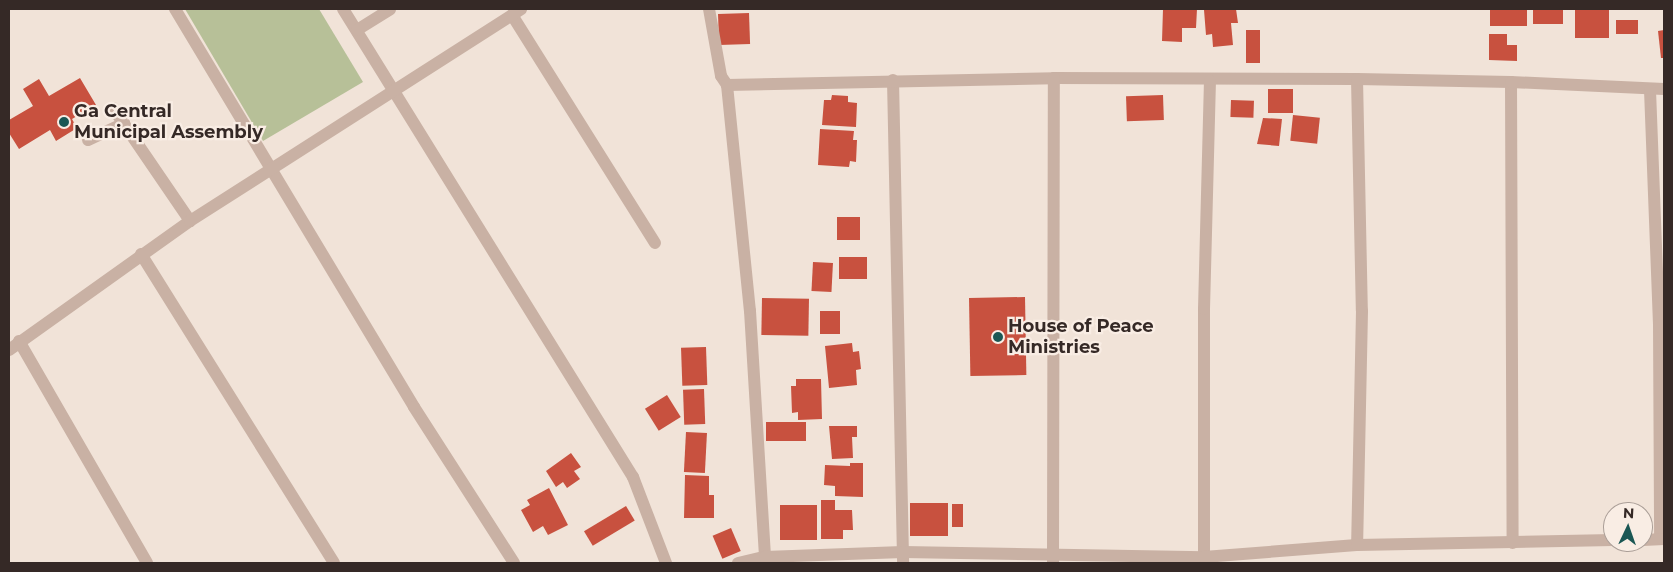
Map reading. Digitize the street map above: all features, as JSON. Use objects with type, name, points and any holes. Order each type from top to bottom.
[{"type":"street","points":[[175,9],[414,407],[514,563]]},
{"type":"street","points":[[343,9],[633,477],[666,563]]},
{"type":"street","points":[[357,30],[390,9]]},
{"type":"street","points":[[709,9],[720,70],[727,84],[750,311],[765,557]]},
{"type":"street","points":[[9,350],[141,254],[190,221],[396,92],[517,12],[655,243]]},
{"type":"street","points":[[727,84],[1054,78],[1210,81],[1357,79],[1511,82],[1650,90],[1664,89]]},
{"type":"street","points":[[1053,559],[1054,78]]},
{"type":"street","points":[[1357,79],[1362,311],[1357,545]]},
{"type":"street","points":[[893,80],[903,558]]},
{"type":"street","points":[[1204,556],[1204,309],[1210,81]]},
{"type":"street","points":[[1511,82],[1514,543]]},
{"type":"street","points":[[1650,90],[1659,335],[1662,539]]},
{"type":"street","points":[[113,108],[190,221]]},
{"type":"street","points":[[88,140],[124,123]]},
{"type":"street","points":[[141,254],[334,563]]},
{"type":"street","points":[[19,341],[147,563]]},
{"type":"street","points":[[738,563],[765,557],[1053,559],[1204,556],[1357,545],[1603,540]]},
{"type":"green space","points":[[185,9],[319,9],[363,82],[263,141]]},
{"type":"building","points":[[1163,9],[1197,9],[1196,28],[1182,28],[1182,42],[1162,41]]},
{"type":"building","points":[[1236,9],[1238,23],[1231,23],[1233,45],[1213,47],[1212,34],[1206,35],[1204,10]]},
{"type":"building","points":[[1490,9],[1527,9],[1527,26],[1490,26]]},
{"type":"building","points":[[1533,9],[1563,9],[1563,24],[1533,24]]},
{"type":"building","points":[[1575,9],[1609,9],[1609,38],[1575,38]]},
{"type":"building","points":[[749,13],[750,44],[719,45],[718,14]]},
{"type":"building","points":[[1616,20],[1638,20],[1638,34],[1616,34]]},
{"type":"building","points":[[1246,30],[1260,30],[1260,63],[1246,63]]},
{"type":"building","points":[[1664,30],[1664,58],[1661,58],[1658,31]]},
{"type":"building","points":[[1489,34],[1507,34],[1507,45],[1517,45],[1517,61],[1489,60]]},
{"type":"building","points":[[80,78],[96,105],[72,119],[77,128],[56,141],[50,130],[19,149],[9,133],[9,120],[33,106],[23,89],[39,79],[49,96]]},
{"type":"building","points":[[1268,89],[1293,89],[1293,113],[1268,113]]},
{"type":"building","points":[[832,95],[848,96],[848,102],[857,103],[856,127],[822,125],[824,100],[831,100]]},
{"type":"building","points":[[1163,95],[1164,120],[1127,121],[1126,96]]},
{"type":"building","points":[[1231,100],[1254,101],[1253,118],[1230,117]]},
{"type":"building","points":[[1293,115],[1320,118],[1317,144],[1290,141]]},
{"type":"building","points":[[1263,118],[1282,119],[1279,146],[1257,144]]},
{"type":"building","points":[[820,129],[854,131],[853,140],[857,140],[856,162],[850,161],[849,167],[818,165]]},
{"type":"building","points":[[837,217],[860,217],[860,240],[837,240]]},
{"type":"building","points":[[839,257],[867,257],[867,279],[839,279]]},
{"type":"building","points":[[813,262],[833,263],[831,292],[811,291]]},
{"type":"building","name":"House of Peace Ministries","points":[[1025,297],[1026,375],[970,376],[969,298]]},
{"type":"building","points":[[762,298],[809,299],[808,336],[761,335]]},
{"type":"building","points":[[820,311],[840,311],[840,334],[820,334]]},
{"type":"building","points":[[852,343],[853,352],[859,351],[861,369],[856,370],[857,385],[829,388],[825,346]]},
{"type":"building","points":[[706,347],[707,385],[682,386],[681,348]]},
{"type":"building","points":[[796,379],[821,379],[822,419],[798,420],[798,412],[792,413],[791,386],[796,386]]},
{"type":"building","points":[[704,389],[705,424],[684,425],[683,390]]},
{"type":"building","points":[[667,395],[681,417],[659,431],[645,409]]},
{"type":"building","points":[[766,422],[806,422],[806,441],[766,441]]},
{"type":"building","points":[[829,426],[857,426],[857,437],[852,437],[853,458],[832,459]]},
{"type":"building","points":[[686,432],[707,433],[705,473],[684,472]]},
{"type":"building","points":[[571,453],[581,467],[574,471],[580,479],[567,488],[563,482],[556,487],[546,471]]},
{"type":"building","points":[[850,463],[863,463],[863,497],[835,496],[835,486],[824,485],[825,465],[850,466]]},
{"type":"building","points":[[685,475],[709,476],[709,495],[714,495],[714,518],[684,518]]},
{"type":"building","points":[[549,488],[568,525],[548,535],[543,526],[533,532],[521,510],[530,505],[527,500]]},
{"type":"building","points":[[821,500],[835,500],[835,510],[852,510],[853,530],[843,530],[843,539],[821,539]]},
{"type":"building","points":[[910,503],[948,503],[948,536],[910,536]]},
{"type":"building","points":[[952,504],[963,504],[963,527],[952,527]]},
{"type":"building","points":[[780,505],[817,505],[817,540],[780,540]]},
{"type":"building","points":[[626,506],[635,521],[593,546],[584,531]]},
{"type":"building","points":[[731,528],[741,551],[722,559],[713,536]]},
{"type":"place","name":"Ga Central Municipal Assembly","points":[[64,122]]},
{"type":"place","name":"House of Peace Ministries","points":[[998,337]]}]
